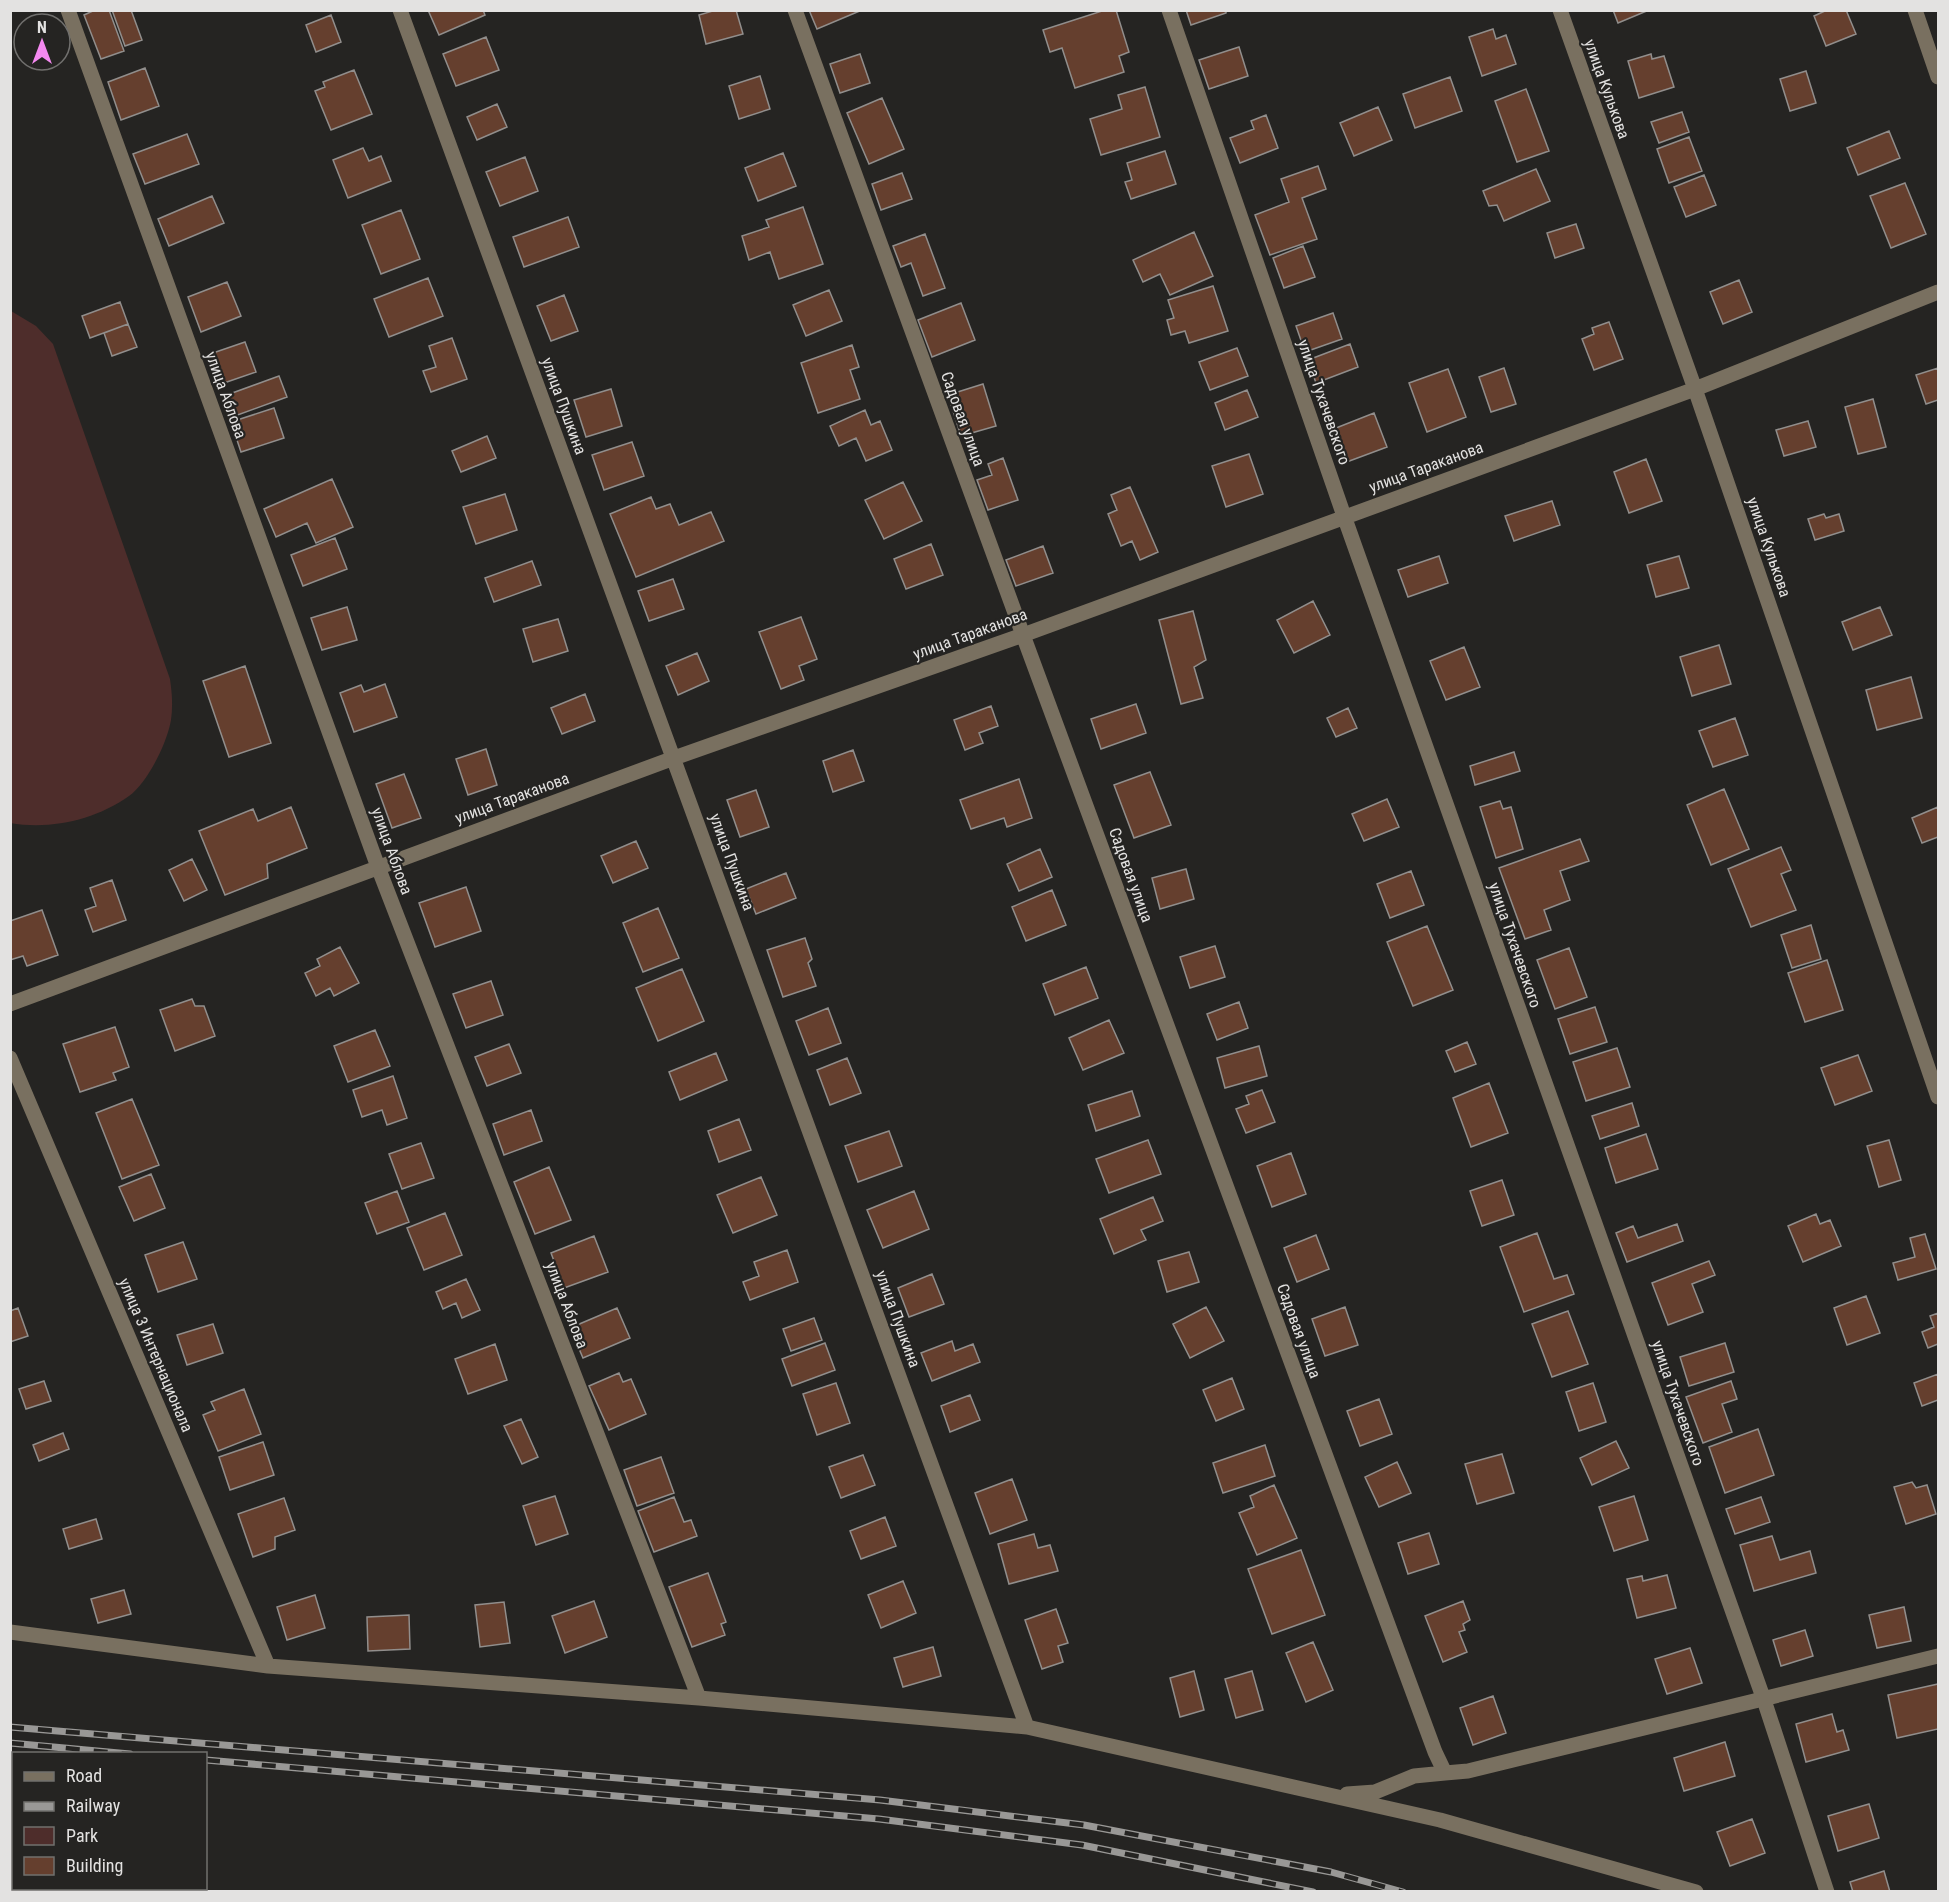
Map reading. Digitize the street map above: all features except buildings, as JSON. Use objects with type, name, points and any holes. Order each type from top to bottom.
[{"type":"street","name":"улица Аблова","points":[[68,10],[378,867],[699,1698]]},
{"type":"street","name":"улица Пушкина","points":[[400,10],[1027,1727]]},
{"type":"street","name":"Садовая улица","points":[[795,10],[1023,635],[1435,1752],[1445,1773]]},
{"type":"street","name":"улица Тухачевского","points":[[1169,10],[1344,516],[1764,1700],[1827,1892]]},
{"type":"street","name":"улица Кулькова","points":[[1560,10],[1695,389],[1938,1097]]},
{"type":"street","points":[[1915,10],[1938,77]]},
{"type":"street","name":"улица Тараканова","points":[[10,1004],[674,758],[1023,635],[1695,389],[1938,292]]},
{"type":"street","name":"улица 3 Интернационала","points":[[10,1058],[268,1666]]},
{"type":"street","points":[[10,1632],[268,1666],[699,1698],[1027,1727],[1440,1820],[1696,1892]]},
{"type":"street","points":[[1328,1796],[1375,1792],[1414,1776],[1468,1771],[1938,1656]]},
{"type":"green space","points":[[11,311],[36,326],[53,344],[170,679],[172,694],[171,720],[165,740],[150,772],[136,790],[102,811],[57,824],[10,823]]},
{"type":"railway","points":[[10,1727],[880,1800],[1084,1825],[1331,1872],[1403,1892]]},
{"type":"railway","points":[[10,1743],[108,1752]]},
{"type":"railway","points":[[207,1760],[879,1819],[1082,1845],[1313,1892]]}]
